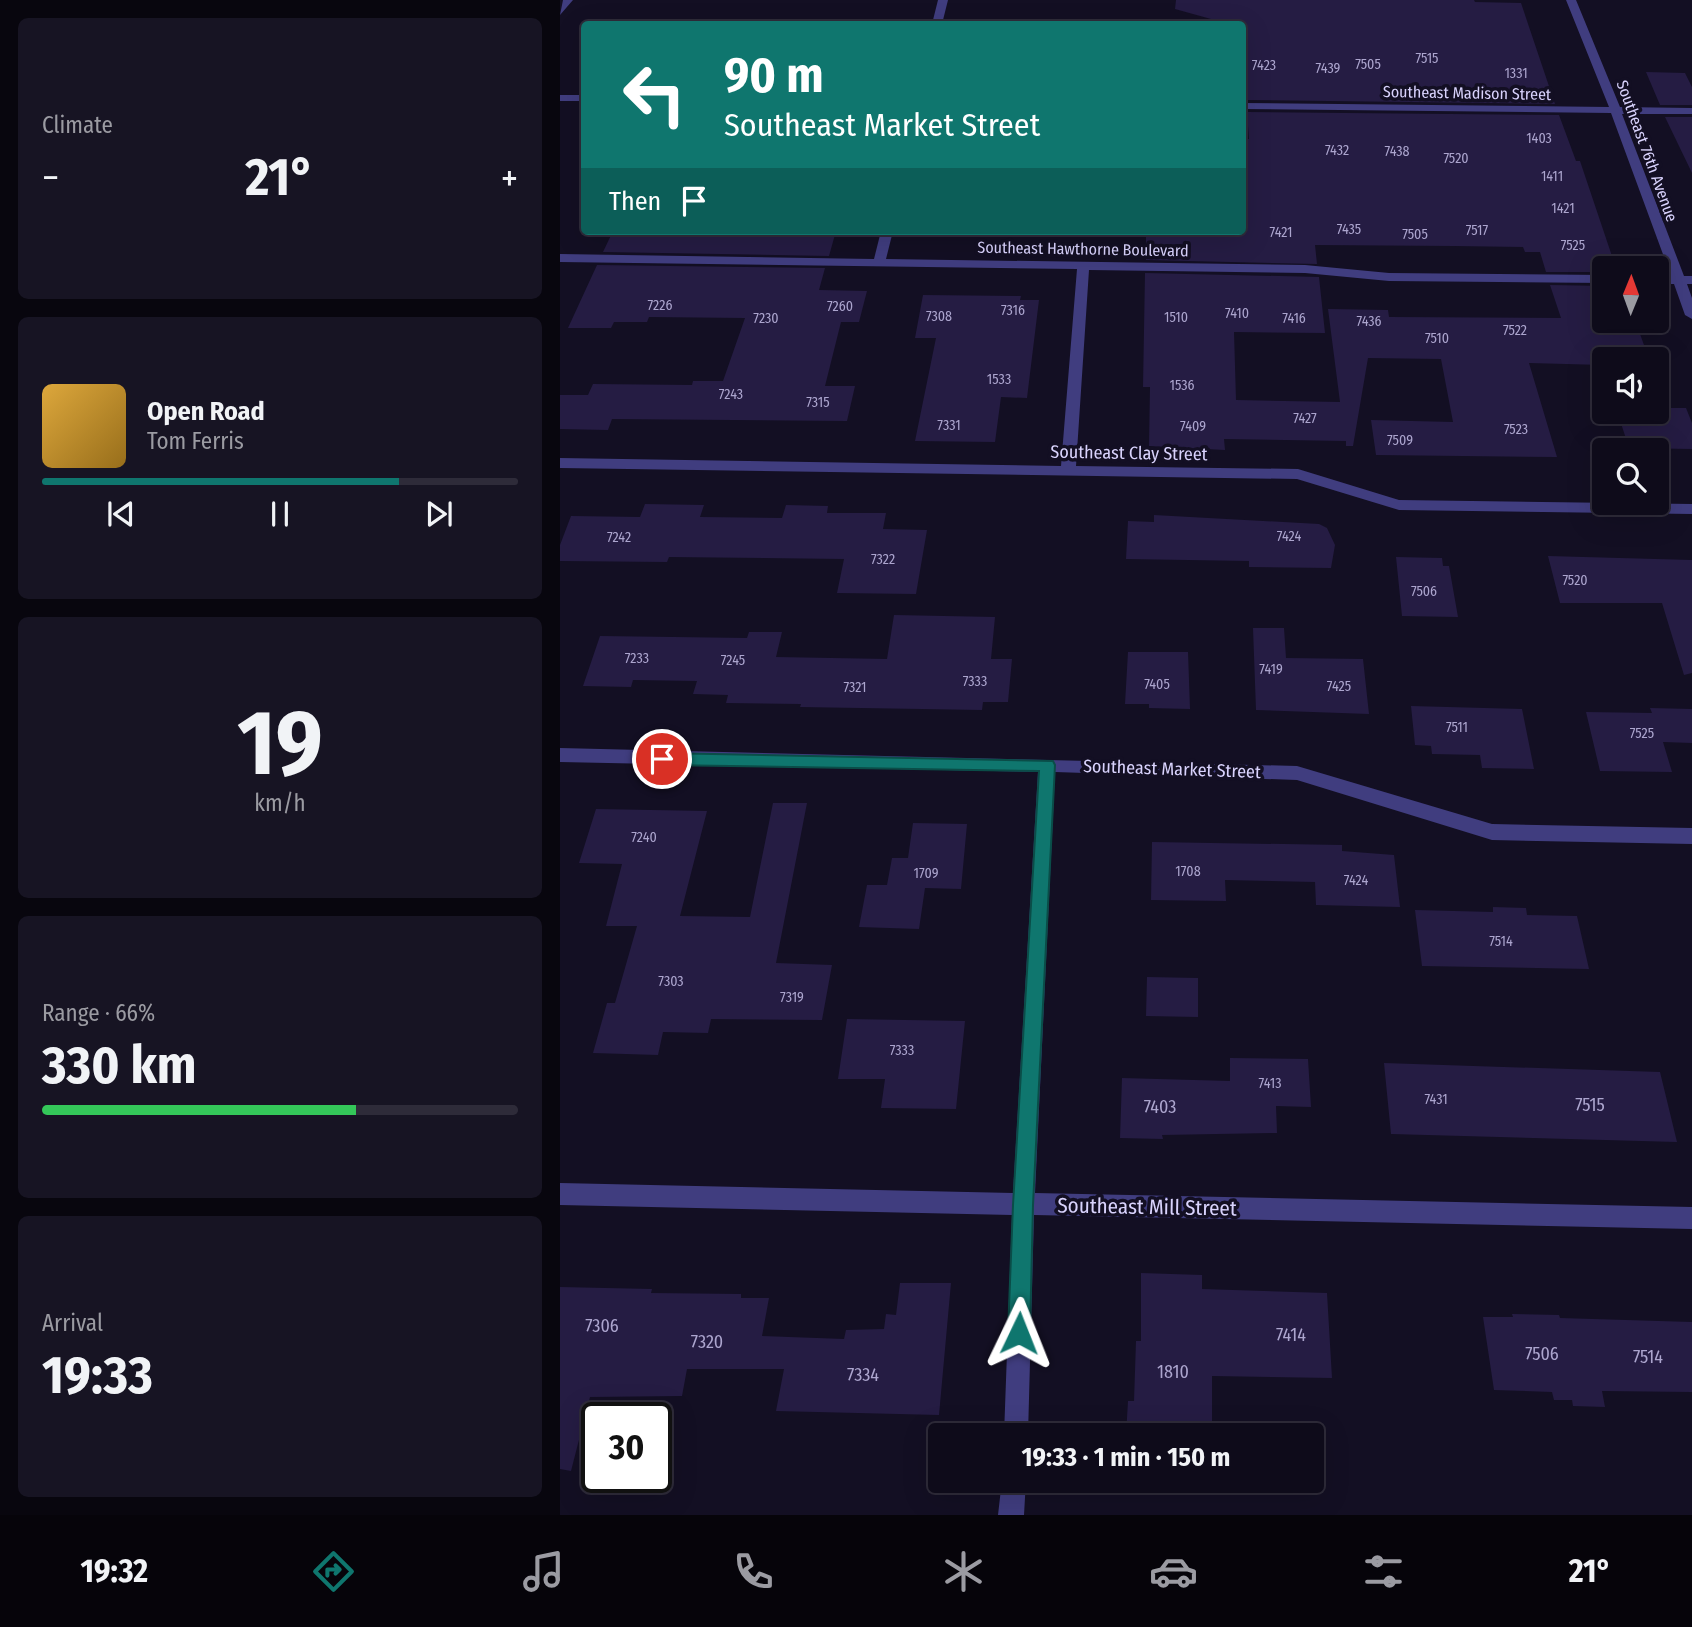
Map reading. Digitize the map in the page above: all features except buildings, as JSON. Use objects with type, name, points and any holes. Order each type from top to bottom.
[{"type":"street","points":[[560,12],[568,0]]},
{"type":"street","points":[[938,21],[943,0]]},
{"type":"street","name":"Southeast 76th Avenue","points":[[1571,0],[1685,280],[1692,315]]},
{"type":"street","points":[[560,98],[581,98]]},
{"type":"street","name":"Southeast Madison Street","points":[[1246,106],[1692,111]]},
{"type":"street","points":[[879,264],[886,235]]},
{"type":"street","name":"Southeast Hawthorne Boulevard","points":[[560,258],[1305,269],[1390,277],[1592,279]]},
{"type":"street","points":[[1068,472],[1083,267]]},
{"type":"street","name":"Southeast Clay Street","points":[[560,463],[1298,474],[1399,505],[1692,509]]},
{"type":"street","name":"Southeast Market Street","points":[[560,755],[1297,773],[1492,832],[1692,835]]},
{"type":"street","points":[[1016,1423],[1023,1205],[1047,765]]},
{"type":"street","name":"Southeast Mill Street","points":[[560,1194],[1692,1218]]},
{"type":"street","points":[[1011,1515],[1013,1493]]},
{"type":"route","points":[[662,759],[1047,765],[1023,1205],[1019,1333]]}]
